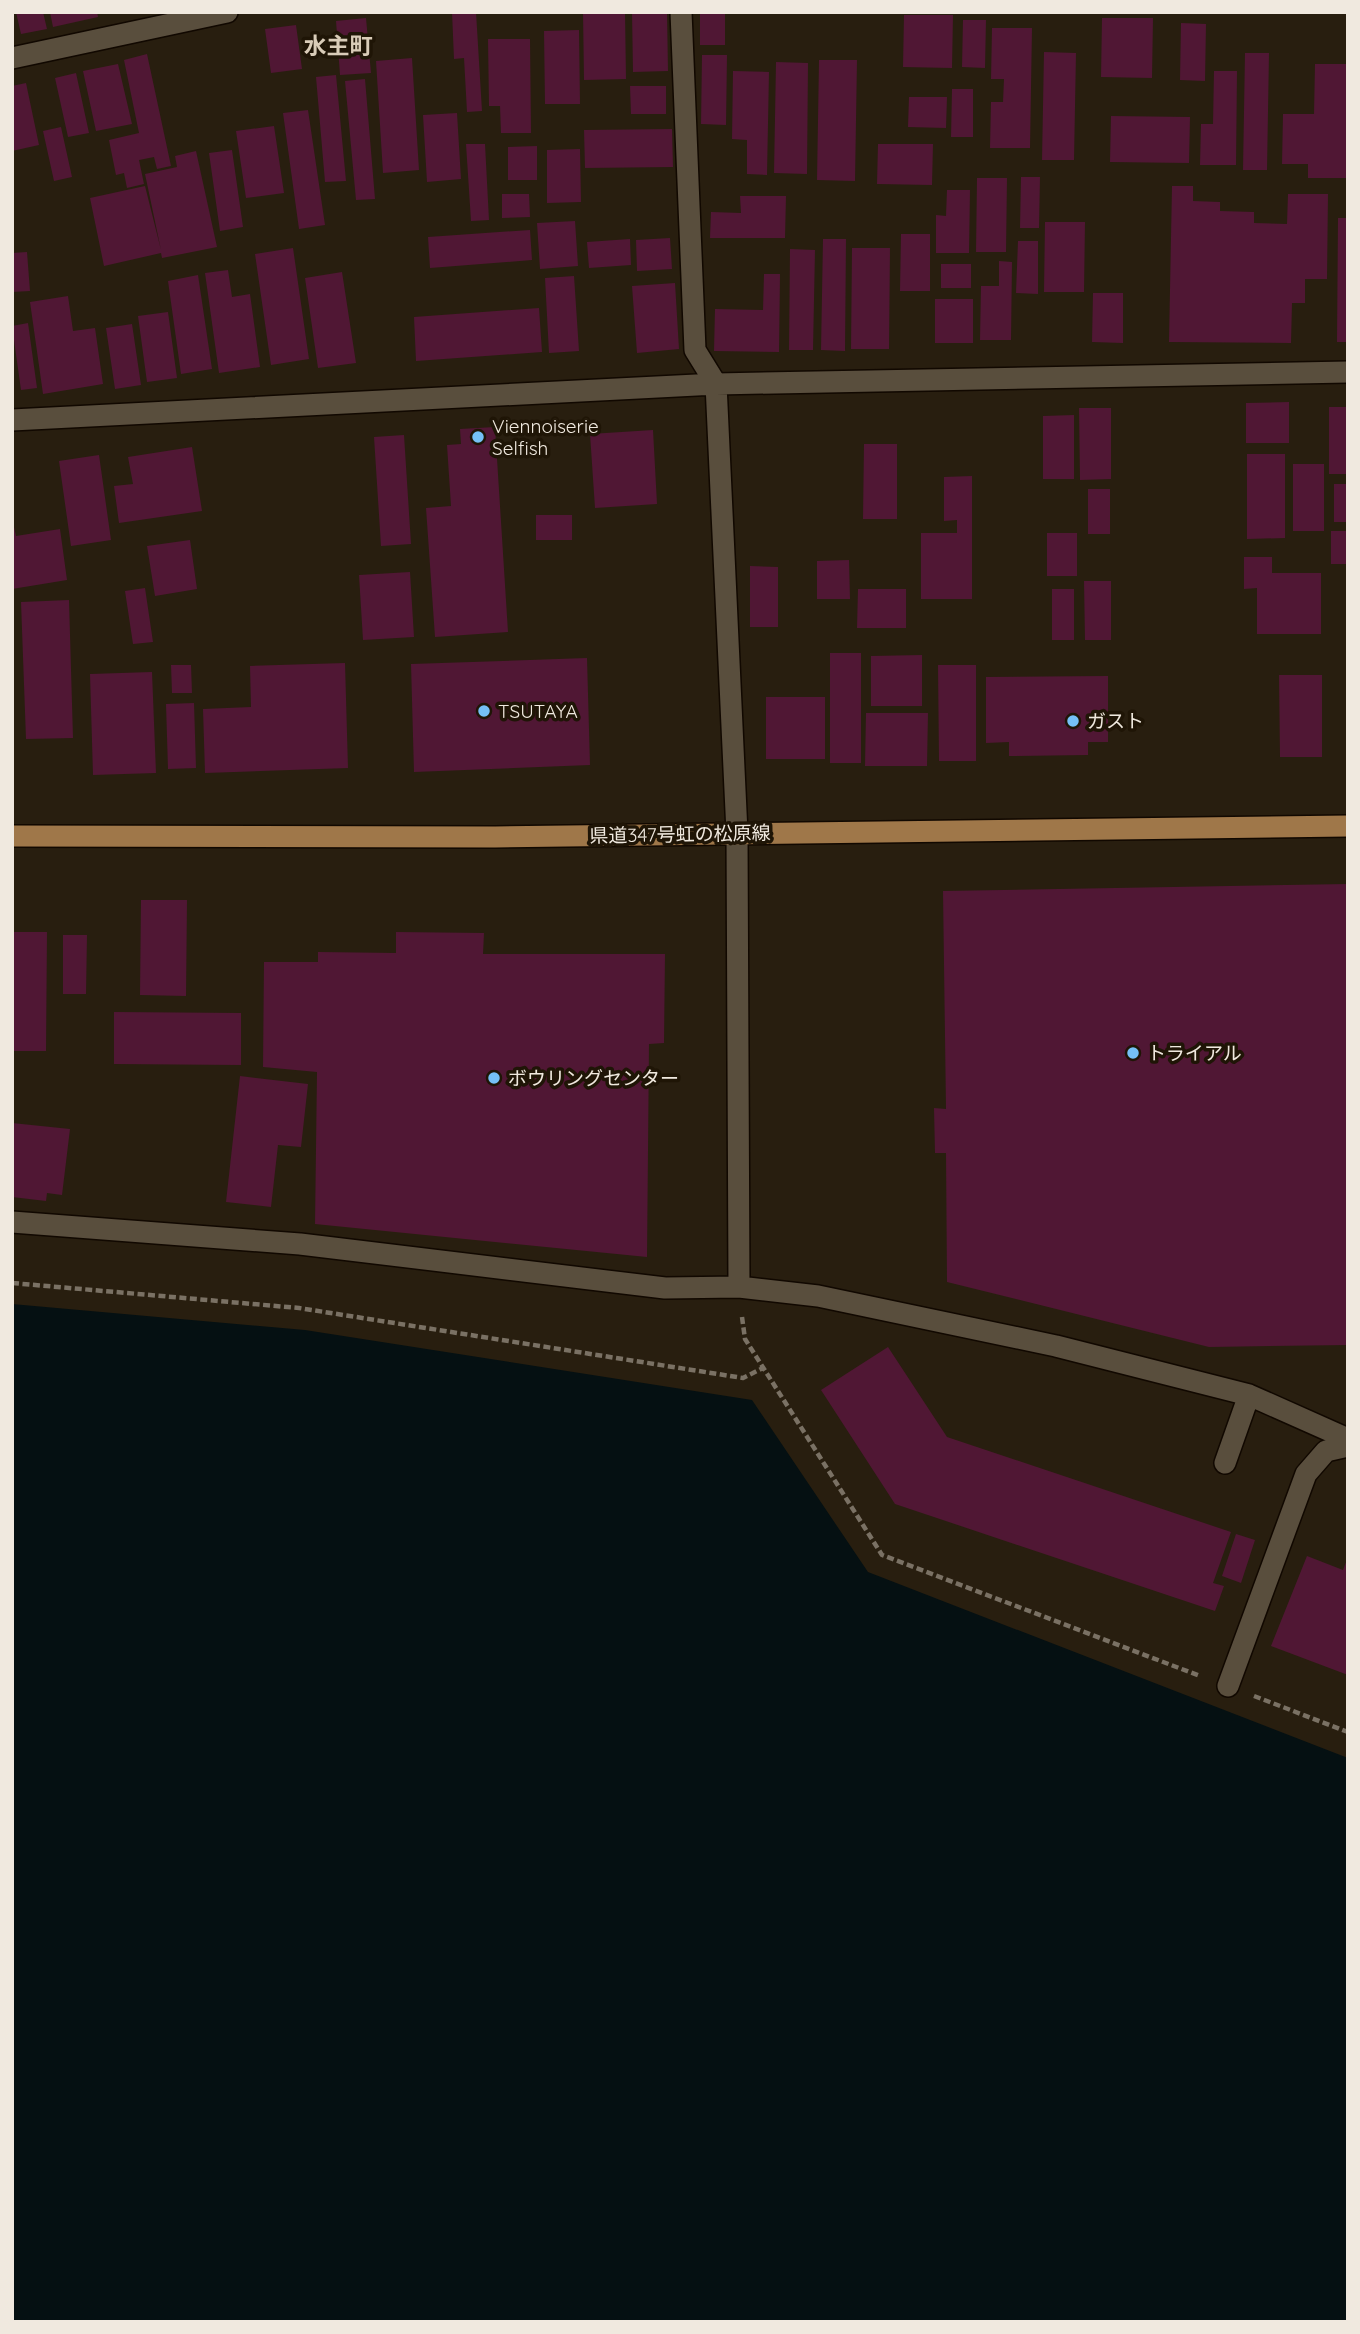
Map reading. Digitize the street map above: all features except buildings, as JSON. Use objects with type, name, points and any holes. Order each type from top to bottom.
[{"type":"main road","name":"県道347号虹の松原線","points":[[12,836],[495,837],[1348,826]]},
{"type":"street","points":[[12,58],[228,12]]},
{"type":"street","points":[[681,12],[695,350],[716,384],[737,833],[739,1287]]},
{"type":"street","points":[[12,420],[716,384],[1348,372]]},
{"type":"street","points":[[12,1222],[300,1244],[665,1288],[739,1287],[818,1296],[1056,1346],[1249,1395],[1348,1438]]},
{"type":"street","points":[[1225,1463],[1249,1395]]},
{"type":"street","points":[[1228,1686],[1306,1474],[1326,1451],[1348,1446]]},
{"type":"path","points":[[12,1283],[299,1308],[743,1378],[763,1368]]},
{"type":"path","points":[[739,1287],[745,1339],[882,1555],[1348,1732]]},
{"type":"shaded area","points":[[12,1304],[305,1330],[752,1400],[868,1572],[1348,1758],[1348,2322],[12,2322]]},
{"type":"place","name":"Viennoiserie Selfish","points":[[478,437]]},
{"type":"place","name":"TSUTAYA","points":[[484,711]]},
{"type":"place","name":"ガスト","points":[[1073,721]]},
{"type":"place","name":"トライアル","points":[[1133,1053]]},
{"type":"place","name":"ボウリングセンター","points":[[494,1078]]},
{"type":"district","name":"水主町","points":[[338,45]]}]
